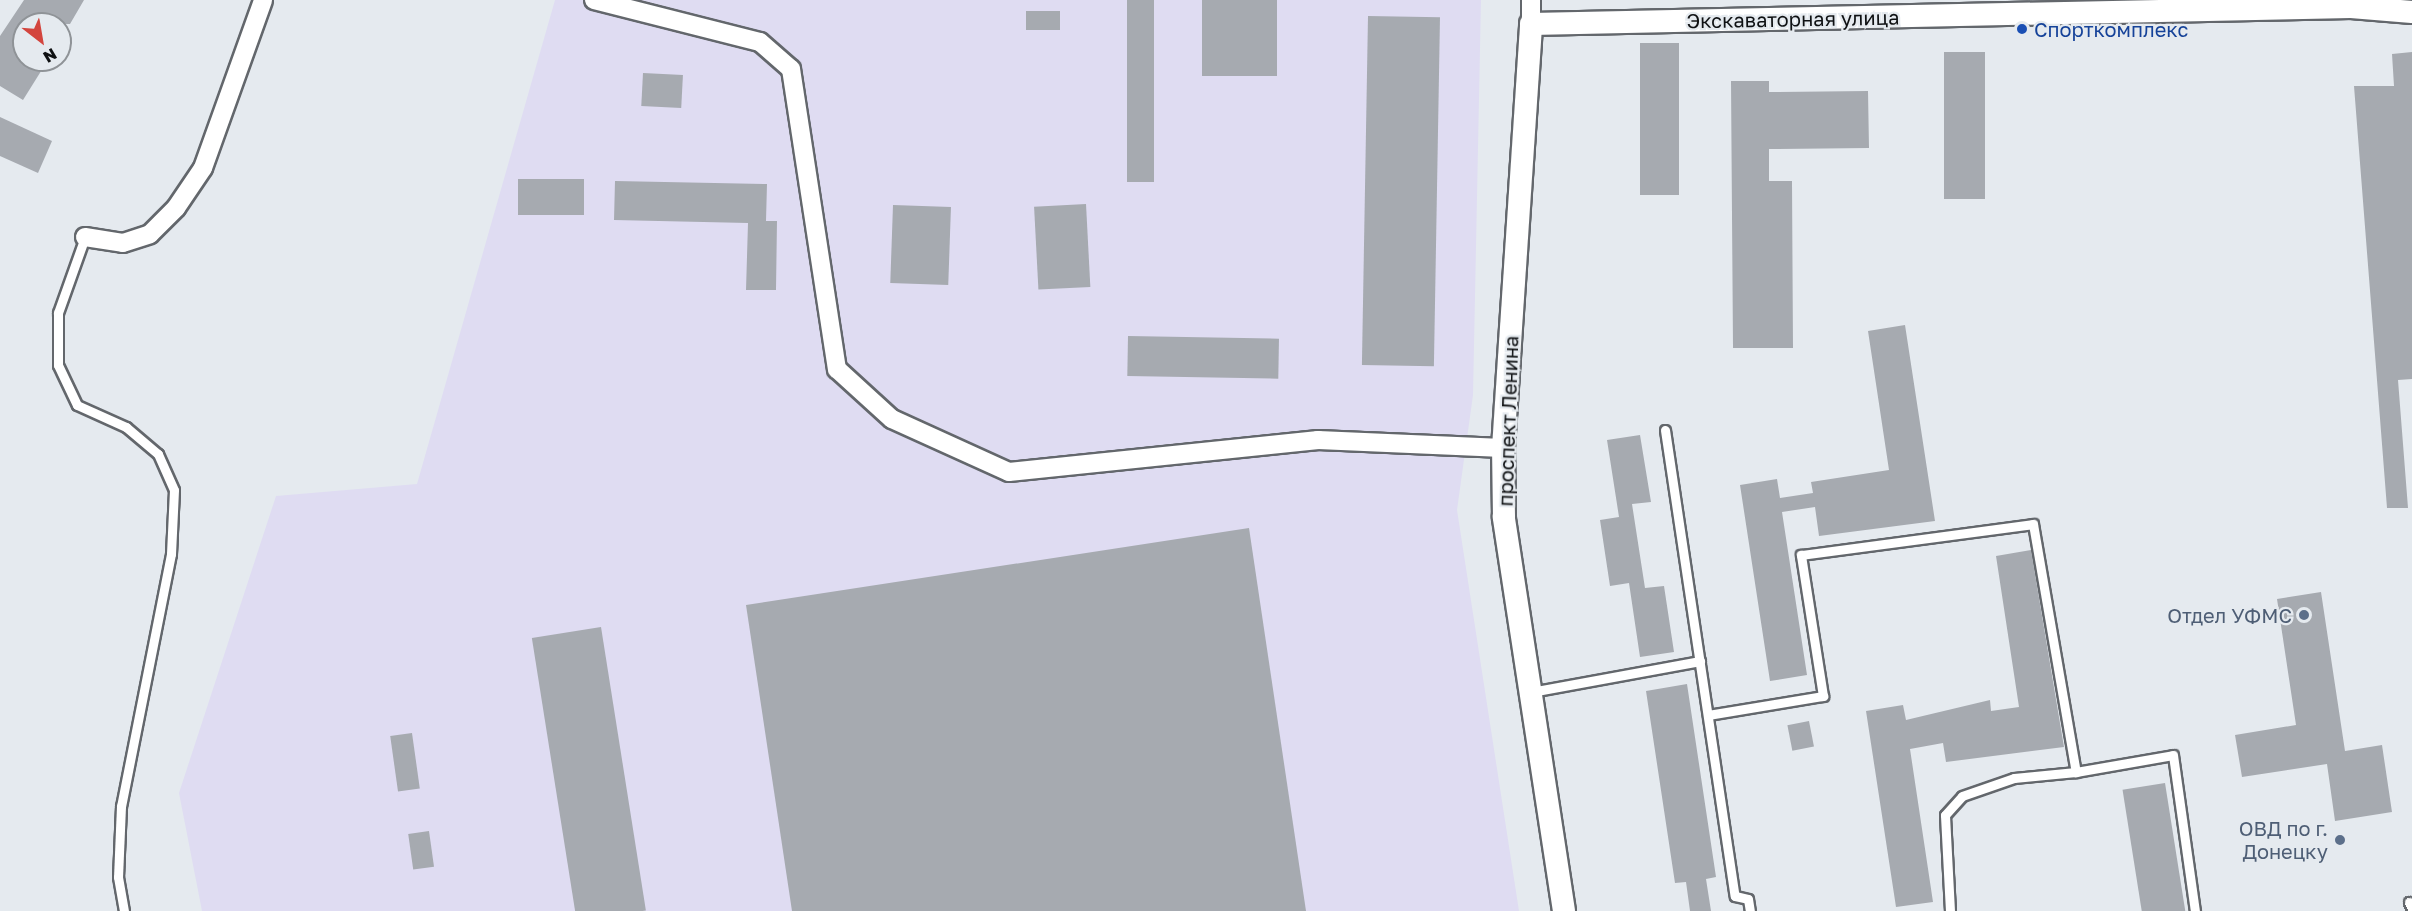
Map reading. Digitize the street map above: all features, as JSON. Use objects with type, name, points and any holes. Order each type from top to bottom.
[{"type":"street","points":[[85,237],[123,243],[150,234],[176,208],[203,168],[263,0]]},
{"type":"street","points":[[594,0],[760,42],[791,69],[837,369],[892,419],[1010,472],[1318,440],[1503,448]]},
{"type":"street","name":"проспект Ленина","points":[[1531,0],[1503,448],[1504,517],[1564,911]]},
{"type":"street","name":"Экскаваторная улица","points":[[1531,24],[2306,5],[2412,12]]},
{"type":"lane","points":[[85,237],[58,313],[58,365],[77,405],[126,427],[158,454],[174,490],[171,554],[121,806],[118,877],[124,911]]},
{"type":"lane","points":[[1665,430],[1736,896],[1748,899],[1750,911]]},
{"type":"lane","points":[[1708,715],[1823,696],[1801,555],[2033,524],[2076,772]]},
{"type":"lane","points":[[1531,692],[1700,661]]},
{"type":"lane","points":[[1950,911],[1946,815],[1962,796],[2013,778],[2076,772],[2173,755],[2195,911]]},
{"type":"shaded area","points":[[555,0],[1481,0],[1473,395],[1457,510],[1519,911],[202,911],[179,793],[276,496],[417,484]]},
{"type":"building","points":[[24,0],[84,0],[72,21],[72,12],[16,12]]},
{"type":"building","points":[[1127,0],[1154,0],[1154,182],[1127,182]]},
{"type":"building","points":[[1202,0],[1277,0],[1277,76],[1202,76]]},
{"type":"building","points":[[1026,11],[1060,11],[1060,30],[1026,30]]},
{"type":"building","points":[[1368,16],[1440,17],[1434,366],[1362,365]]},
{"type":"building","points":[[12,18],[12,72],[40,72],[23,100],[0,86],[0,36]]},
{"type":"building","points":[[1640,43],[1679,43],[1679,195],[1640,195]]},
{"type":"building","points":[[1944,52],[1985,52],[1985,199],[1944,199]]},
{"type":"building","points":[[2412,52],[2412,379],[2398,380],[2408,508],[2387,508],[2354,86],[2394,86],[2392,54]]},
{"type":"building","points":[[643,73],[683,75],[681,108],[641,106]]},
{"type":"building","points":[[1731,81],[1769,81],[1769,92],[1868,91],[1869,148],[1769,149],[1769,181],[1792,181],[1793,348],[1733,348]]},
{"type":"building","points":[[0,117],[52,141],[38,173],[0,156]]},
{"type":"building","points":[[518,179],[584,179],[584,215],[518,215]]},
{"type":"building","points":[[615,181],[767,184],[766,221],[777,221],[776,290],[746,290],[748,223],[614,220]]},
{"type":"building","points":[[1086,204],[1090,287],[1038,290],[1034,207]]},
{"type":"building","points":[[893,205],[951,207],[948,285],[890,283]]},
{"type":"building","points":[[1905,325],[1935,521],[1819,536],[1815,507],[1782,512],[1807,675],[1770,681],[1740,485],[1777,479],[1780,498],[1813,493],[1811,482],[1889,470],[1868,331]]},
{"type":"building","points":[[1128,336],[1279,339],[1278,379],[1127,376]]},
{"type":"building","points":[[1640,435],[1651,502],[1632,504],[1645,588],[1664,586],[1674,652],[1640,657],[1629,583],[1610,586],[1600,520],[1619,517],[1607,440]]},
{"type":"building","points":[[1249,528],[1306,911],[792,911],[746,605]]},
{"type":"building","points":[[2031,550],[2064,747],[1946,762],[1943,743],[1910,749],[1933,902],[1896,907],[1866,711],[1903,705],[1906,720],[1990,700],[1991,711],[2019,707],[1996,556]]},
{"type":"building","points":[[2321,592],[2345,751],[2382,745],[2392,812],[2335,821],[2327,764],[2242,777],[2235,735],[2296,725],[2277,599]]},
{"type":"building","points":[[601,627],[646,910],[575,911],[532,638]]},
{"type":"building","points":[[1687,684],[1716,877],[1706,879],[1711,911],[1690,911],[1686,882],[1675,883],[1646,691]]},
{"type":"building","points":[[1809,721],[1814,747],[1792,751],[1787,725]]},
{"type":"building","points":[[412,733],[420,788],[398,792],[390,736]]},
{"type":"building","points":[[2165,783],[2185,911],[2142,911],[2123,790]]},
{"type":"building","points":[[429,831],[434,867],[413,870],[408,834]]},
{"type":"place","name":"Спорткомплекс","points":[[2022,29]]},
{"type":"place","name":"Отдел УФМС","points":[[2304,615]]},
{"type":"place","name":"ОВД по г. Донецку","points":[[2340,840]]}]
